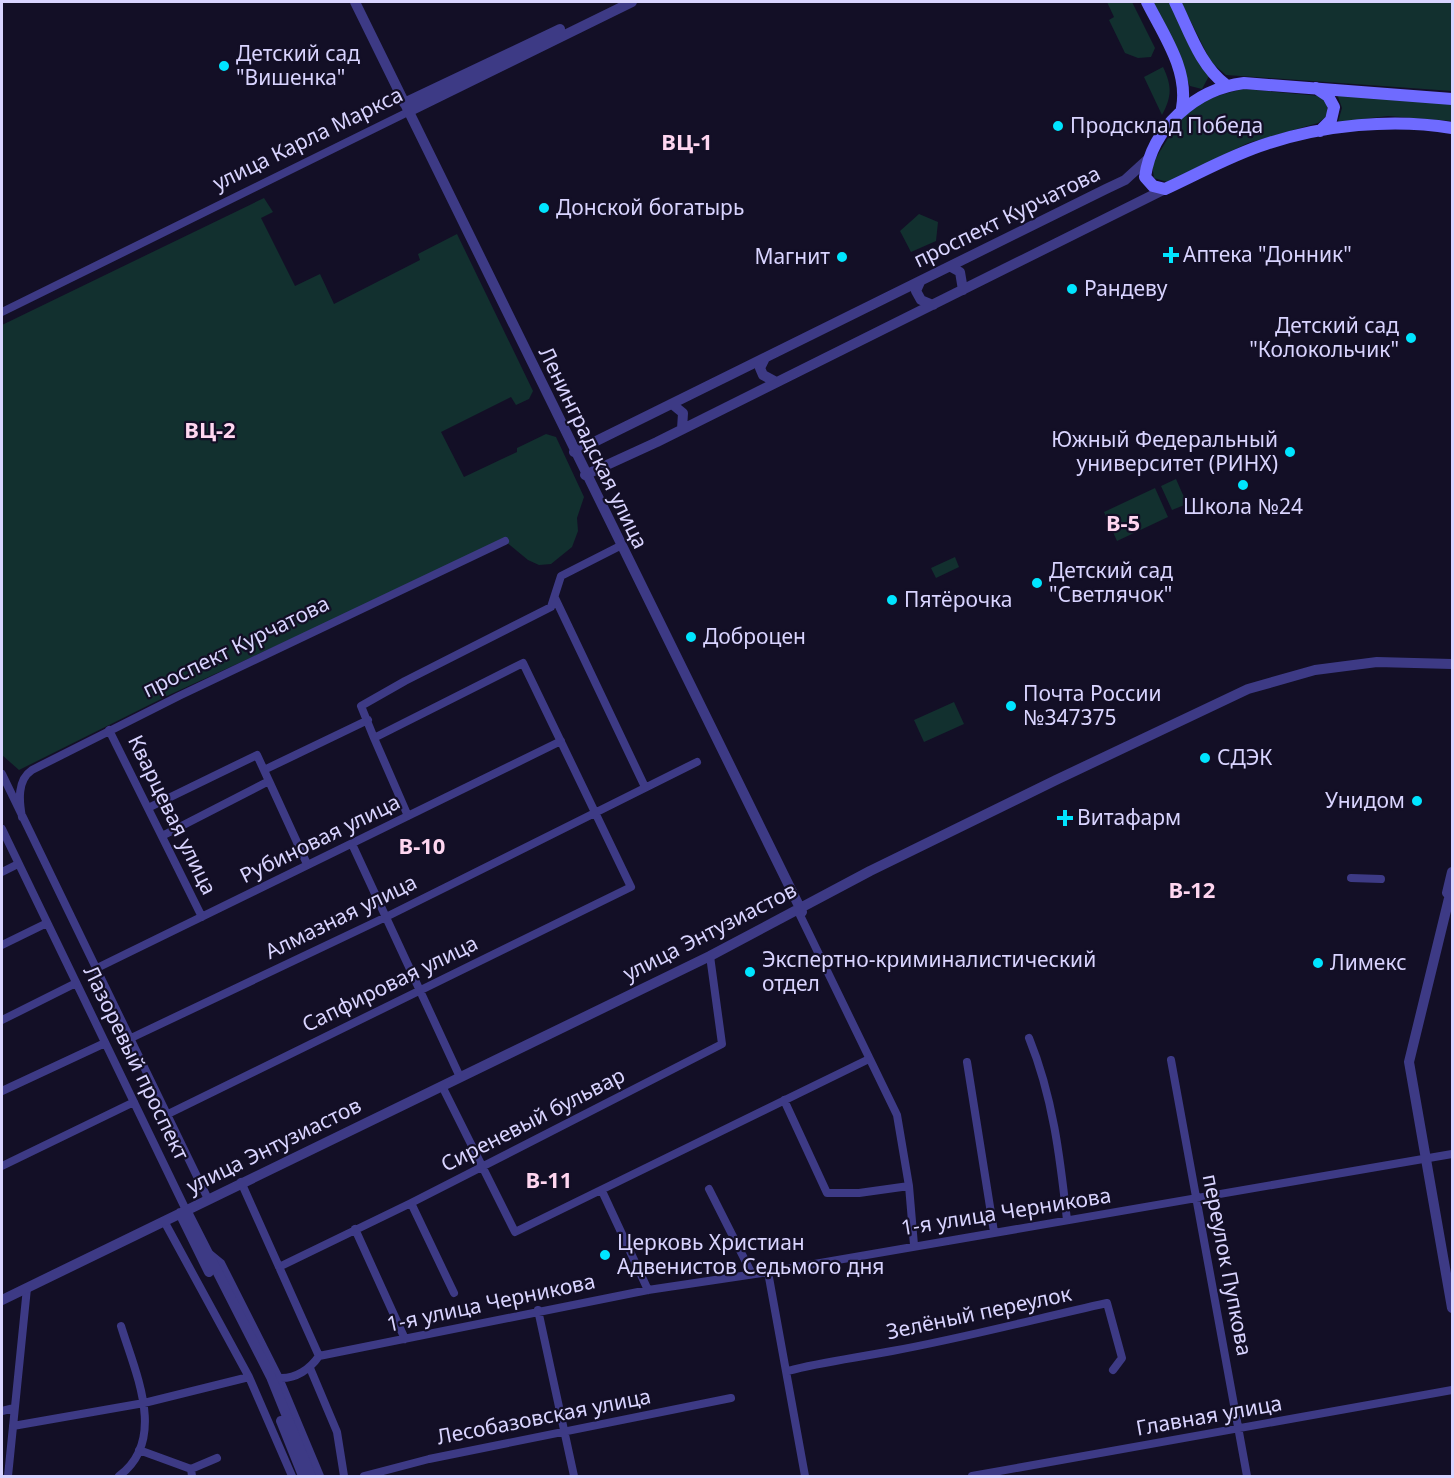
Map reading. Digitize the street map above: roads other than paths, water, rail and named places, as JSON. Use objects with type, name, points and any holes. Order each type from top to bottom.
[{"type":"main road","points":[[1147,2],[1180,67],[1184,90],[1182,108]]},
{"type":"main road","points":[[1175,2],[1205,64],[1213,76],[1226,85]]},
{"type":"main road","name":"проспект Курчатова","points":[[1148,160],[1160,138],[1182,108],[1226,85],[1244,83],[1452,99]]},
{"type":"main road","points":[[1315,88],[1328,96],[1334,107],[1331,120],[1320,131]]},
{"type":"main road","points":[[1148,160],[1145,177],[1153,186],[1165,189],[1264,144],[1320,131],[1406,123],[1452,128]]},
{"type":"street","name":"Ленинградская улица","points":[[354,2],[800,911],[897,1115],[909,1186],[914,1245]]},
{"type":"street","name":"улица Карла Маркса","points":[[2,312],[617,2]]},
{"type":"street","name":"улица Карла Маркса","points":[[406,108],[632,2]]},
{"type":"street","name":"проспект Курчатова","points":[[575,452],[1125,180],[1148,160]]},
{"type":"street","points":[[1165,189],[682,429],[586,474],[800,911],[1254,691],[1317,674],[1378,667],[1452,670]]},
{"type":"street","points":[[951,267],[960,272],[963,290]]},
{"type":"street","points":[[920,282],[916,291],[921,300],[933,304]]},
{"type":"street","points":[[765,358],[760,368],[763,375],[776,382]]},
{"type":"street","points":[[672,404],[683,413],[682,429]]},
{"type":"street","name":"проспект Курчатова","points":[[22,817],[21,791],[27,773],[109,730],[505,541]]},
{"type":"street","points":[[408,816],[361,706],[405,681],[551,607],[561,576],[620,546]]},
{"type":"street","points":[[555,598],[645,787]]},
{"type":"street","name":"улица Энтузиастов","points":[[2,1300],[710,956],[800,911],[891,861],[1248,689],[1315,670],[1377,662],[1452,664]]},
{"type":"street","points":[[375,738],[523,663],[594,812]]},
{"type":"street","points":[[264,770],[368,720]]},
{"type":"street","name":"Кварцевая улица","points":[[109,730],[202,917]]},
{"type":"street","name":"Рубиновая улица","points":[[95,969],[561,741]]},
{"type":"street","points":[[148,808],[256,755],[307,864]]},
{"type":"street","name":"Алмазная улица","points":[[129,1039],[386,917],[697,762]]},
{"type":"street","name":"Лазоревый проспект","points":[[2,774],[208,1199]]},
{"type":"street","points":[[162,836],[269,781]]},
{"type":"street","name":"Сапфировая улица","points":[[166,1115],[631,887],[594,812]]},
{"type":"street","name":"Лазоревый проспект","points":[[2,829],[263,1377],[303,1476]]},
{"type":"street","points":[[352,844],[460,1077]]},
{"type":"street","points":[[2,872],[18,864]]},
{"type":"street","points":[[1452,872],[1409,1062],[1452,1308]]},
{"type":"street","points":[[1351,878],[1381,879]]},
{"type":"street","points":[[1418,1022],[1452,886]]},
{"type":"street","points":[[2,945],[47,923]]},
{"type":"street","name":"Сиреневый бульвар","points":[[279,1267],[411,1203],[722,1044],[710,956]]},
{"type":"street","points":[[2,1020],[76,983]]},
{"type":"street","points":[[1029,1038],[1043,1072],[1053,1113],[1067,1220]]},
{"type":"street","points":[[2,1091],[105,1043]]},
{"type":"street","points":[[442,1086],[515,1232],[869,1059]]},
{"type":"street","name":"переулок Пупкова","points":[[1171,1060],[1247,1476]]},
{"type":"street","points":[[967,1062],[994,1232]]},
{"type":"street","points":[[784,1100],[826,1193],[860,1193],[909,1186]]},
{"type":"street","points":[[2,1166],[134,1102]]},
{"type":"street","name":"1-я улица Черникова","points":[[319,1356],[538,1310],[648,1290],[768,1272],[1452,1154]]},
{"type":"street","points":[[241,1182],[319,1356],[310,1368],[287,1378],[279,1378]]},
{"type":"street","points":[[710,1189],[752,1274]]},
{"type":"street","points":[[602,1191],[648,1290]]},
{"type":"street","points":[[411,1203],[454,1293]]},
{"type":"street","name":"Лазоревый проспект","points":[[183,1212],[207,1252],[271,1377],[311,1476]]},
{"type":"street","points":[[164,1221],[249,1377],[292,1476]]},
{"type":"street","points":[[354,1229],[388,1298],[405,1339]]},
{"type":"street","points":[[207,1252],[220,1263],[279,1378],[320,1476]]},
{"type":"street","points":[[768,1272],[788,1371],[805,1476]]},
{"type":"street","points":[[8,1476],[27,1288]]},
{"type":"street","name":"Зелёный переулок","points":[[788,1371],[832,1360],[891,1351],[1016,1326],[1107,1303],[1122,1358],[1113,1370]]},
{"type":"street","points":[[538,1310],[574,1476]]},
{"type":"street","points":[[119,1476],[140,1450],[146,1425],[144,1403],[121,1326]]},
{"type":"street","points":[[310,1368],[337,1432],[344,1476]]},
{"type":"street","points":[[13,1426],[144,1403],[249,1377]]},
{"type":"street","name":"Главная улица","points":[[972,1476],[1014,1473],[1239,1428],[1452,1390]]},
{"type":"street","name":"Лесобазовская улица","points":[[364,1476],[429,1459],[731,1398]]},
{"type":"street","points":[[2,1411],[14,1408]]},
{"type":"street","points":[[140,1450],[192,1473],[217,1458]]},
{"type":"place","name":"Детский сад \"Вишенка\"","points":[[224,66]]},
{"type":"place","name":"Продсклад Победа","points":[[1058,126]]},
{"type":"place","name":"Донской богатырь","points":[[544,208]]},
{"type":"place","name":"Аптека \"Донник\"","points":[[1171,255]]},
{"type":"place","name":"Магнит","points":[[842,257]]},
{"type":"place","name":"Рандеву","points":[[1072,289]]},
{"type":"place","name":"Детский сад \"Колокольчик\"","points":[[1411,338]]},
{"type":"place","name":"Южный Федеральный университет (РИНХ)","points":[[1290,452]]},
{"type":"place","name":"Школа №24","points":[[1243,485]]},
{"type":"place","name":"Детский сад \"Светлячок\"","points":[[1037,583]]},
{"type":"place","name":"Пятёрочка","points":[[892,600]]},
{"type":"place","name":"Доброцен","points":[[691,637]]},
{"type":"place","name":"Почта России №347375","points":[[1011,706]]},
{"type":"place","name":"СДЭК","points":[[1205,758]]},
{"type":"place","name":"Унидом","points":[[1417,801]]},
{"type":"place","name":"Витафарм","points":[[1065,818]]},
{"type":"place","name":"Лимекс","points":[[1318,963]]},
{"type":"place","name":"Экспертно-криминалистический отдел","points":[[750,972]]},
{"type":"place","name":"Церковь Христиан Адвенистов Седьмого дня","points":[[605,1255]]},
{"type":"district","name":"ВЦ-1","points":[[687,142]]},
{"type":"district","name":"ВЦ-2","points":[[210,430]]},
{"type":"district","name":"В-5","points":[[1123,523]]},
{"type":"district","name":"В-10","points":[[422,846]]},
{"type":"district","name":"В-12","points":[[1192,890]]},
{"type":"district","name":"В-11","points":[[549,1180]]}]
